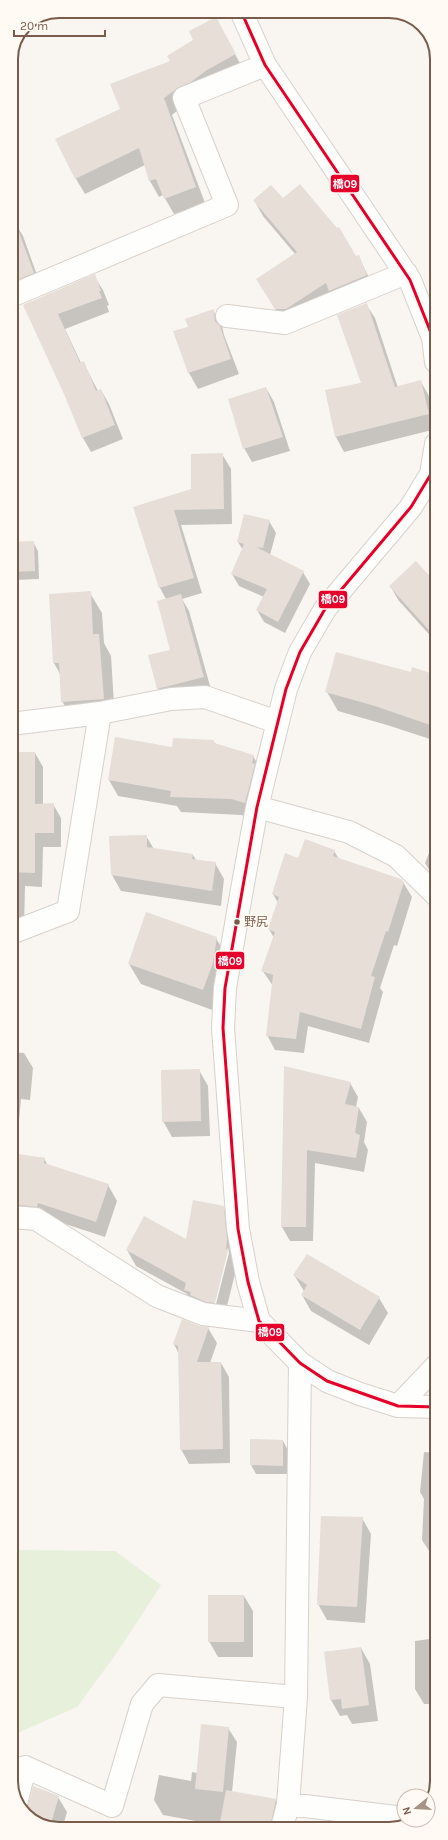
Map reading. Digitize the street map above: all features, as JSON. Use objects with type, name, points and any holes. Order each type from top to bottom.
[{"type":"street","points":[[244,18],[266,65],[313,138],[406,273],[430,331]]},
{"type":"street","points":[[18,293],[227,205],[184,98],[266,65]]},
{"type":"street","points":[[227,316],[285,323],[406,273]]},
{"type":"street","points":[[430,476],[411,507],[326,609],[300,652],[286,689],[257,807],[225,988],[223,1028],[238,1229],[248,1282],[259,1321],[300,1362],[327,1381],[360,1394],[398,1406],[430,1407]]},
{"type":"street","points":[[18,723],[100,713],[171,699],[205,697],[277,722]]},
{"type":"street","points":[[18,930],[68,911],[100,713]]},
{"type":"street","points":[[257,807],[349,832],[396,856],[430,890]]},
{"type":"street","points":[[18,1218],[36,1219],[157,1296],[203,1314],[259,1321]]},
{"type":"street","points":[[284,1822],[288,1804],[296,1697],[300,1362]]},
{"type":"street","points":[[398,1406],[430,1372]]},
{"type":"street","points":[[19,1791],[26,1767],[112,1806],[142,1704],[158,1685],[296,1697]]},
{"type":"street","points":[[288,1804],[396,1817]]},
{"type":"green space","points":[[18,1550],[115,1551],[161,1585],[118,1651],[77,1707],[18,1734]]},
{"type":"building","points":[[217,18],[236,54],[207,70],[191,82],[179,87],[164,98],[196,187],[164,199],[156,179],[149,181],[139,148],[75,179],[55,139],[120,109],[110,84],[170,61],[167,56],[193,40],[189,31]]},
{"type":"building","points":[[300,184],[337,228],[339,227],[356,256],[359,255],[367,275],[329,291],[326,283],[286,309],[275,309],[256,279],[297,252],[253,200],[271,185],[283,198]]},
{"type":"building","points":[[18,230],[34,273],[18,280]]},
{"type":"building","points":[[95,274],[102,298],[58,314],[80,363],[84,361],[96,391],[101,389],[115,425],[82,438],[64,394],[23,305]]},
{"type":"building","points":[[367,303],[395,387],[421,380],[429,414],[335,437],[325,390],[361,383],[337,315]]},
{"type":"building","points":[[214,309],[215,321],[220,326],[231,359],[188,373],[173,331],[188,327],[185,319]]},
{"type":"building","points":[[266,387],[283,437],[243,449],[228,399]]},
{"type":"building","points":[[223,453],[224,509],[174,510],[194,578],[159,588],[133,507],[191,489],[191,454]]},
{"type":"building","points":[[244,514],[270,520],[263,548],[256,547],[304,571],[278,622],[256,610],[267,589],[231,574],[244,544],[237,542]]},
{"type":"building","points":[[34,541],[35,571],[18,572],[18,542]]},
{"type":"building","points":[[416,561],[430,576],[430,631],[389,586]]},
{"type":"building","points":[[91,591],[93,634],[99,634],[104,699],[61,702],[59,663],[53,663],[49,594]]},
{"type":"building","points":[[181,594],[204,677],[157,689],[148,655],[170,650],[157,601]]},
{"type":"building","points":[[336,652],[411,672],[412,667],[430,673],[430,725],[375,706],[325,692]]},
{"type":"building","points":[[115,737],[172,747],[173,738],[214,740],[214,743],[254,755],[252,763],[255,764],[245,803],[231,799],[170,797],[171,791],[108,780]]},
{"type":"building","points":[[18,752],[35,752],[35,804],[54,803],[54,833],[35,833],[35,873],[18,872]]},
{"type":"building","points":[[147,835],[147,847],[193,854],[192,859],[216,862],[212,891],[111,875],[109,836]]},
{"type":"building","points":[[305,839],[335,850],[333,856],[401,879],[404,882],[388,932],[386,931],[371,976],[375,977],[361,1029],[300,1012],[296,1039],[266,1036],[273,975],[261,971],[275,932],[268,929],[279,897],[272,894],[285,853],[298,858]]},
{"type":"building","points":[[146,912],[217,937],[213,963],[203,990],[128,964]]},
{"type":"building","points":[[284,1066],[351,1082],[345,1104],[359,1107],[355,1133],[360,1135],[356,1158],[307,1150],[306,1227],[281,1227]]},
{"type":"building","points":[[200,1069],[201,1121],[162,1122],[161,1070]]},
{"type":"building","points":[[18,1154],[45,1158],[44,1163],[109,1184],[96,1222],[38,1203],[37,1207],[18,1205]]},
{"type":"building","points":[[193,1200],[224,1206],[227,1240],[226,1249],[228,1250],[215,1303],[206,1302],[190,1295],[191,1292],[184,1290],[186,1283],[126,1250],[144,1216],[186,1239]]},
{"type":"building","points":[[307,1254],[380,1297],[360,1330],[301,1295],[307,1285],[293,1275]]},
{"type":"building","points":[[182,1319],[199,1326],[209,1327],[197,1362],[221,1362],[223,1449],[180,1450],[178,1346],[173,1344]]},
{"type":"building","points":[[250,1439],[283,1440],[283,1466],[250,1465]]},
{"type":"building","points":[[321,1516],[363,1517],[357,1607],[317,1605]]},
{"type":"building","points":[[208,1595],[244,1595],[244,1642],[208,1642]]},
{"type":"building","points":[[361,1647],[369,1705],[342,1709],[341,1699],[330,1700],[324,1652]]},
{"type":"building","points":[[201,1724],[229,1727],[223,1792],[195,1789]]},
{"type":"building","points":[[33,1786],[59,1796],[52,1821],[43,1819],[32,1812],[27,1806]]},
{"type":"building","points":[[226,1790],[276,1799],[271,1822],[220,1822]]},
{"type":"transit line","name":"橋09","points":[[244,18],[265,65],[410,280],[430,330]]},
{"type":"transit line","name":"橋09","points":[[430,476],[411,507],[325,609],[300,652],[286,689],[257,807],[225,988],[223,1028],[238,1229],[248,1282],[259,1321],[300,1363],[327,1381],[398,1406],[430,1407]]},
{"type":"place","name":"野尻","points":[[237,922]]}]
